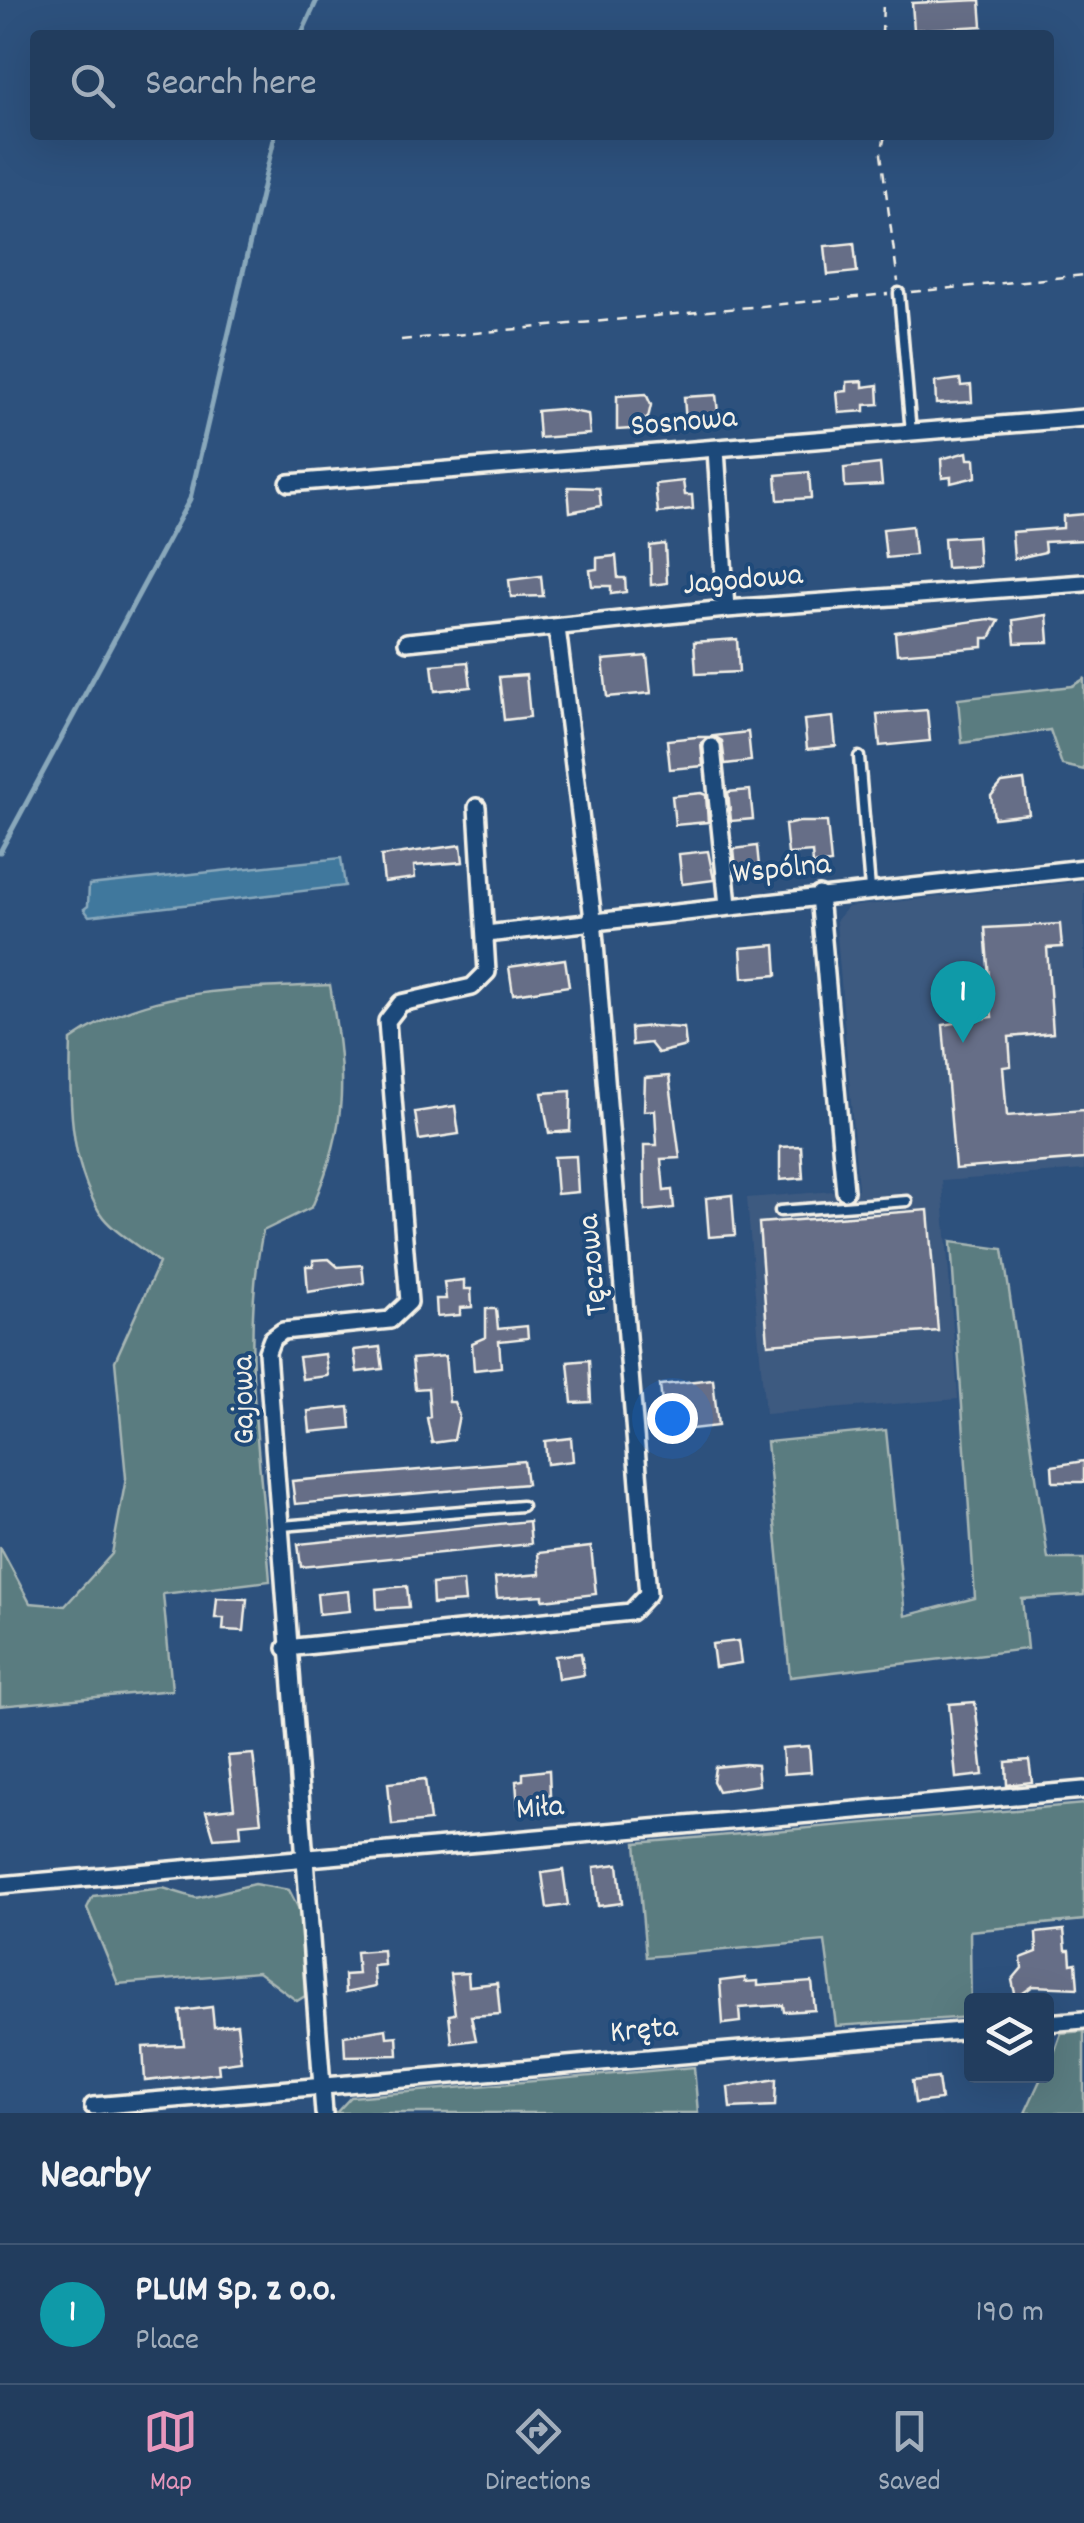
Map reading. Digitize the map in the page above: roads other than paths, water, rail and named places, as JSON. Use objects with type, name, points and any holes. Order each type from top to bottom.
[{"type":"street","name":"Sosnowa","points":[[289,483],[1084,418]]},
{"type":"street","points":[[716,449],[726,610]]},
{"type":"street","name":"Jagodowa","points":[[407,642],[726,610],[1084,583]]},
{"type":"street","name":"Tęczowa","points":[[286,1648],[631,1612],[642,1605],[648,1594],[593,920],[557,628]]},
{"type":"street","points":[[712,748],[728,905]]},
{"type":"street","name":"Gajowa","points":[[324,2113],[286,1648],[268,1345],[284,1331],[390,1320],[405,1310],[410,1293],[387,1020],[400,1003],[478,984],[488,964],[476,807]]},
{"type":"street","name":"Wspólna","points":[[486,934],[1084,868]]},
{"type":"street","points":[[819,895],[846,1198]]},
{"type":"street","name":"Miła","points":[[0,1885],[1084,1790]]},
{"type":"street","points":[[1054,2022],[1084,2020]]},
{"type":"street","name":"Kręta","points":[[93,2106],[964,2031]]},
{"type":"lane","points":[[899,293],[910,433]]},
{"type":"lane","points":[[860,757],[870,889]]},
{"type":"lane","points":[[780,1211],[846,1198],[907,1201]]},
{"type":"lane","points":[[280,1526],[522,1506]]},
{"type":"waterway","points":[[303,30],[317,0]]},
{"type":"waterway","points":[[0,852],[190,499],[274,140]]},
{"type":"place","name":"PLUM Sp. z o.o.","points":[[963,1043]]}]
